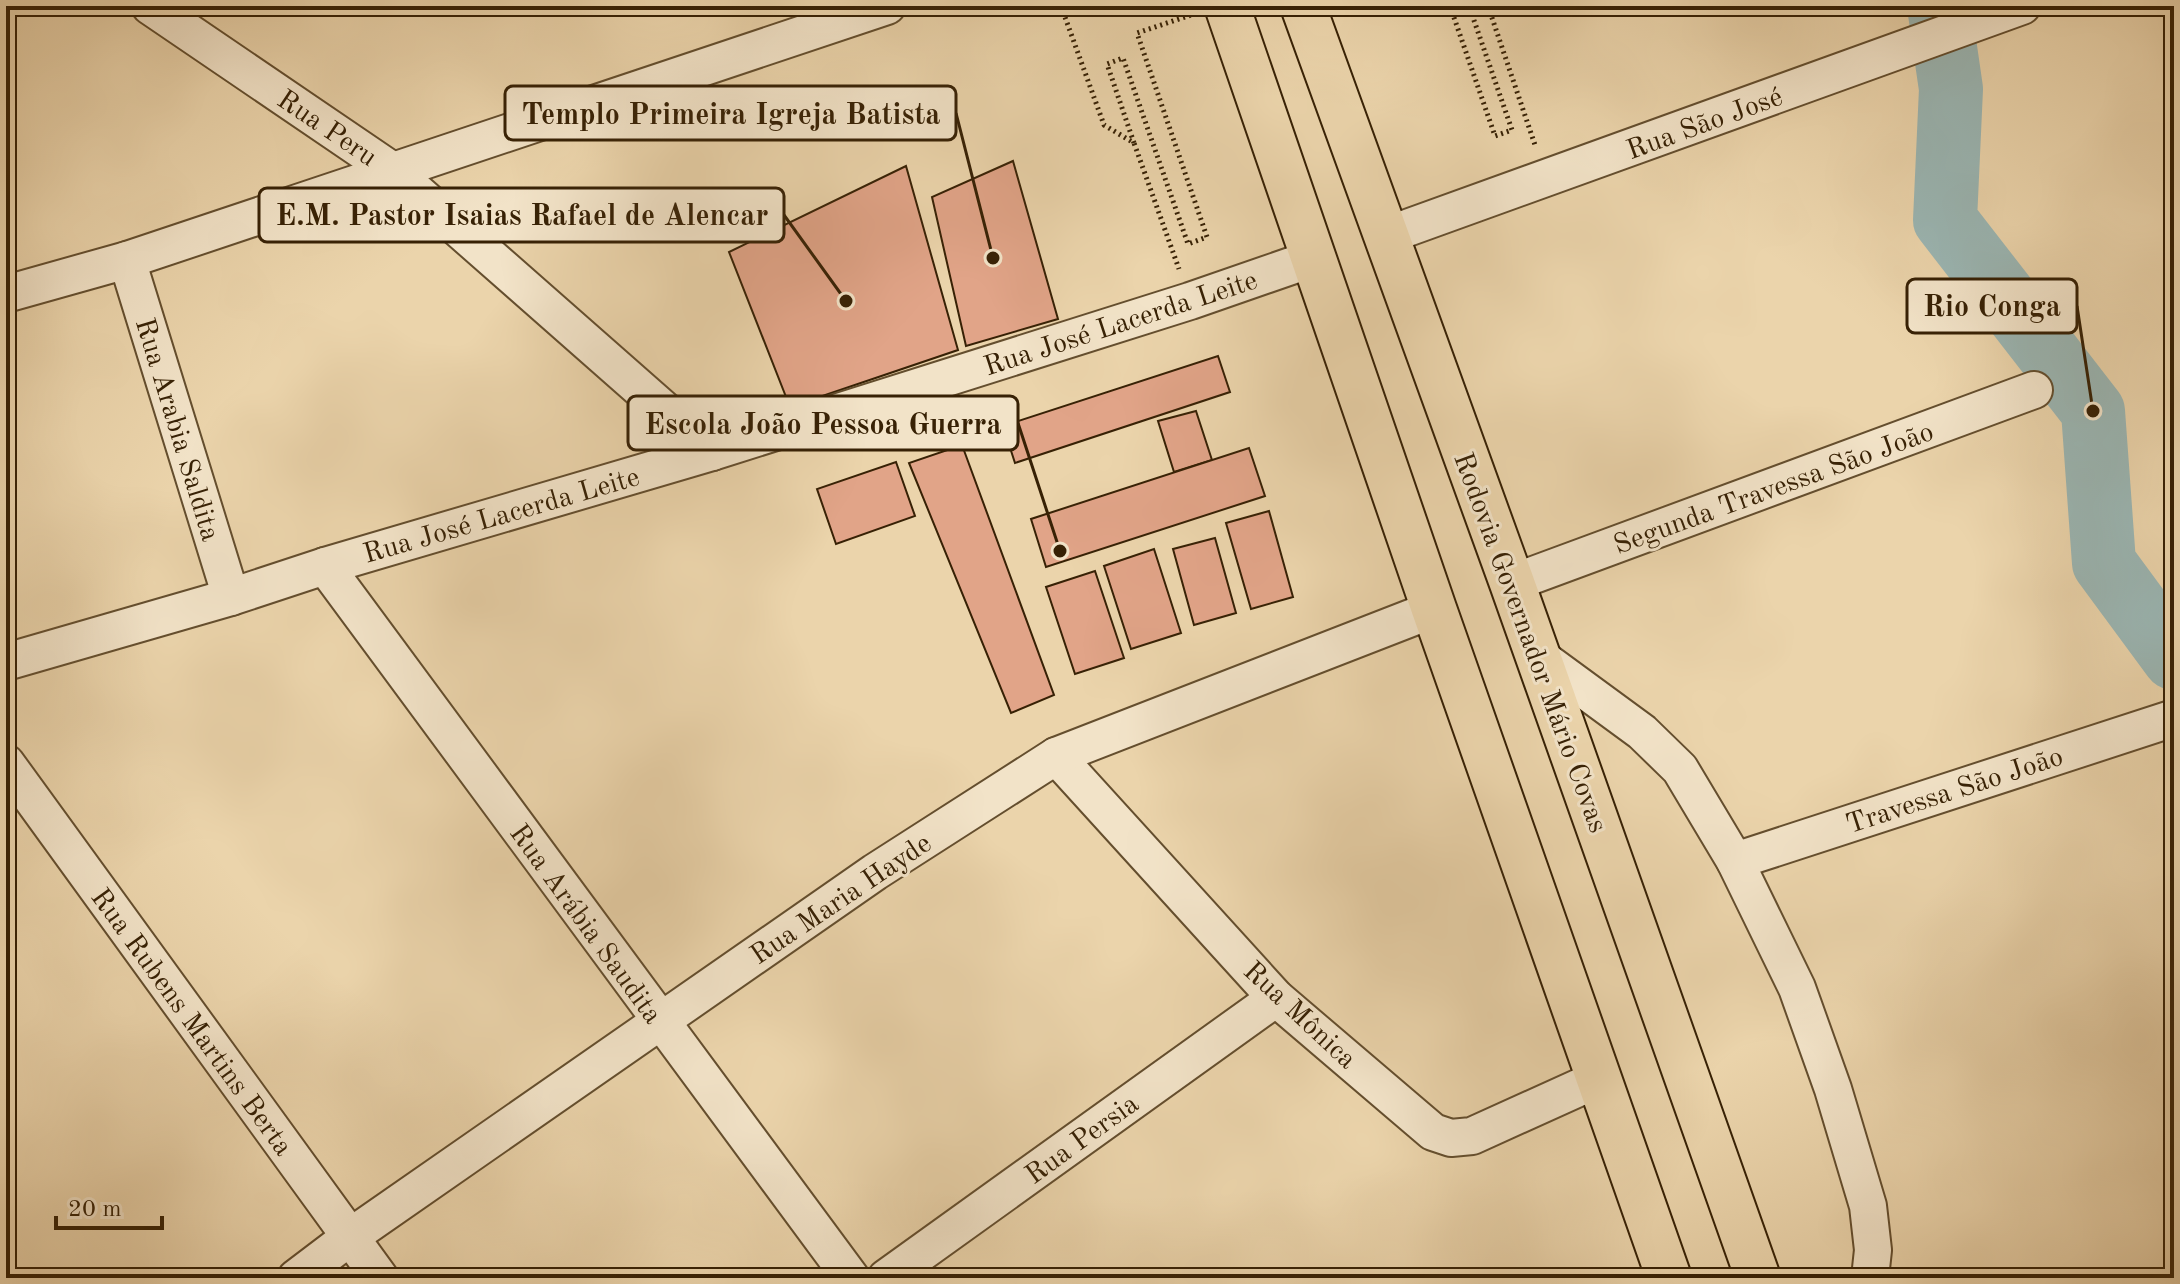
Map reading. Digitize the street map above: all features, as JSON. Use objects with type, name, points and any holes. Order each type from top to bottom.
[{"type":"highway","name":"Rodovia Governador Mário Covas","points":[[1303,6],[1512,583],[1758,1278]]},
{"type":"highway","points":[[1215,8],[1314,258],[1669,1278]]},
{"type":"street","name":"Rua Peru","points":[[150,6],[394,172],[712,452]]},
{"type":"street","points":[[6,294],[127,260],[887,6]]},
{"type":"street","name":"Rua São José","points":[[1385,236],[2022,6]]},
{"type":"street","name":"Rua José Lacerda Leite","points":[[6,662],[712,452],[1190,301],[1314,258]]},
{"type":"street","name":"Rua Arabia Saldita","points":[[127,260],[231,597]]},
{"type":"street","name":"Segunda Travessa São João","points":[[1512,583],[2034,390]]},
{"type":"street","name":"Rua Arábia Saudita","points":[[325,566],[851,1278]]},
{"type":"street","name":"Rua Maria Hayde","points":[[296,1278],[350,1237],[875,872],[1056,756],[1434,609]]},
{"type":"street","points":[[1537,655],[1642,732],[1680,769],[1735,861],[1797,988],[1833,1089],[1868,1206],[1873,1250],[1870,1278]]},
{"type":"street","name":"Travessa São João","points":[[1735,861],[2174,718]]},
{"type":"street","name":"Rua Mônica","points":[[1056,756],[1276,998],[1433,1132],[1451,1138],[1472,1136],[1598,1079]]},
{"type":"street","name":"Rua Rubens Martins Berta","points":[[6,763],[380,1278]]},
{"type":"street","name":"Rua Persia","points":[[886,1278],[1276,998]]},
{"type":"path","points":[[1061,6],[1104,125],[1134,143]]},
{"type":"path","points":[[1450,6],[1495,136],[1512,130],[1469,6]]},
{"type":"path","points":[[1488,6],[1546,180]]},
{"type":"path","points":[[1190,301],[1107,64],[1123,58],[1188,244],[1207,237],[1137,33],[1215,8]]},
{"type":"building","points":[[1013,161],[1058,319],[966,346],[932,197]]},
{"type":"building","points":[[906,166],[958,350],[790,407],[729,252]]},
{"type":"building","points":[[1218,356],[1230,392],[1015,463],[1003,426]]},
{"type":"building","points":[[1196,411],[1212,460],[1174,472],[1158,421]]},
{"type":"building","points":[[962,445],[1054,695],[1011,713],[909,463]]},
{"type":"building","points":[[1249,448],[1265,496],[1046,567],[1031,519]]},
{"type":"building","points":[[896,462],[915,516],[836,544],[817,489]]},
{"type":"building","points":[[1269,511],[1293,597],[1251,609],[1226,523]]},
{"type":"building","points":[[1215,538],[1236,613],[1194,625],[1173,549]]},
{"type":"building","points":[[1154,549],[1181,633],[1131,649],[1104,566]]},
{"type":"building","points":[[1095,571],[1124,658],[1075,674],[1046,587]]},
{"type":"waterway","points":[[1939,6],[1951,89],[1945,220],[2093,411],[2104,563],[2174,658]]},
{"type":"place","name":"Templo Primeira Igreja Batista","points":[[993,258]]},
{"type":"place","name":"E.M. Pastor Isaias Rafael de Alencar","points":[[846,301]]},
{"type":"place","name":"Rio Conga","points":[[2093,411]]},
{"type":"place","name":"Escola João Pessoa Guerra","points":[[1060,551]]}]
